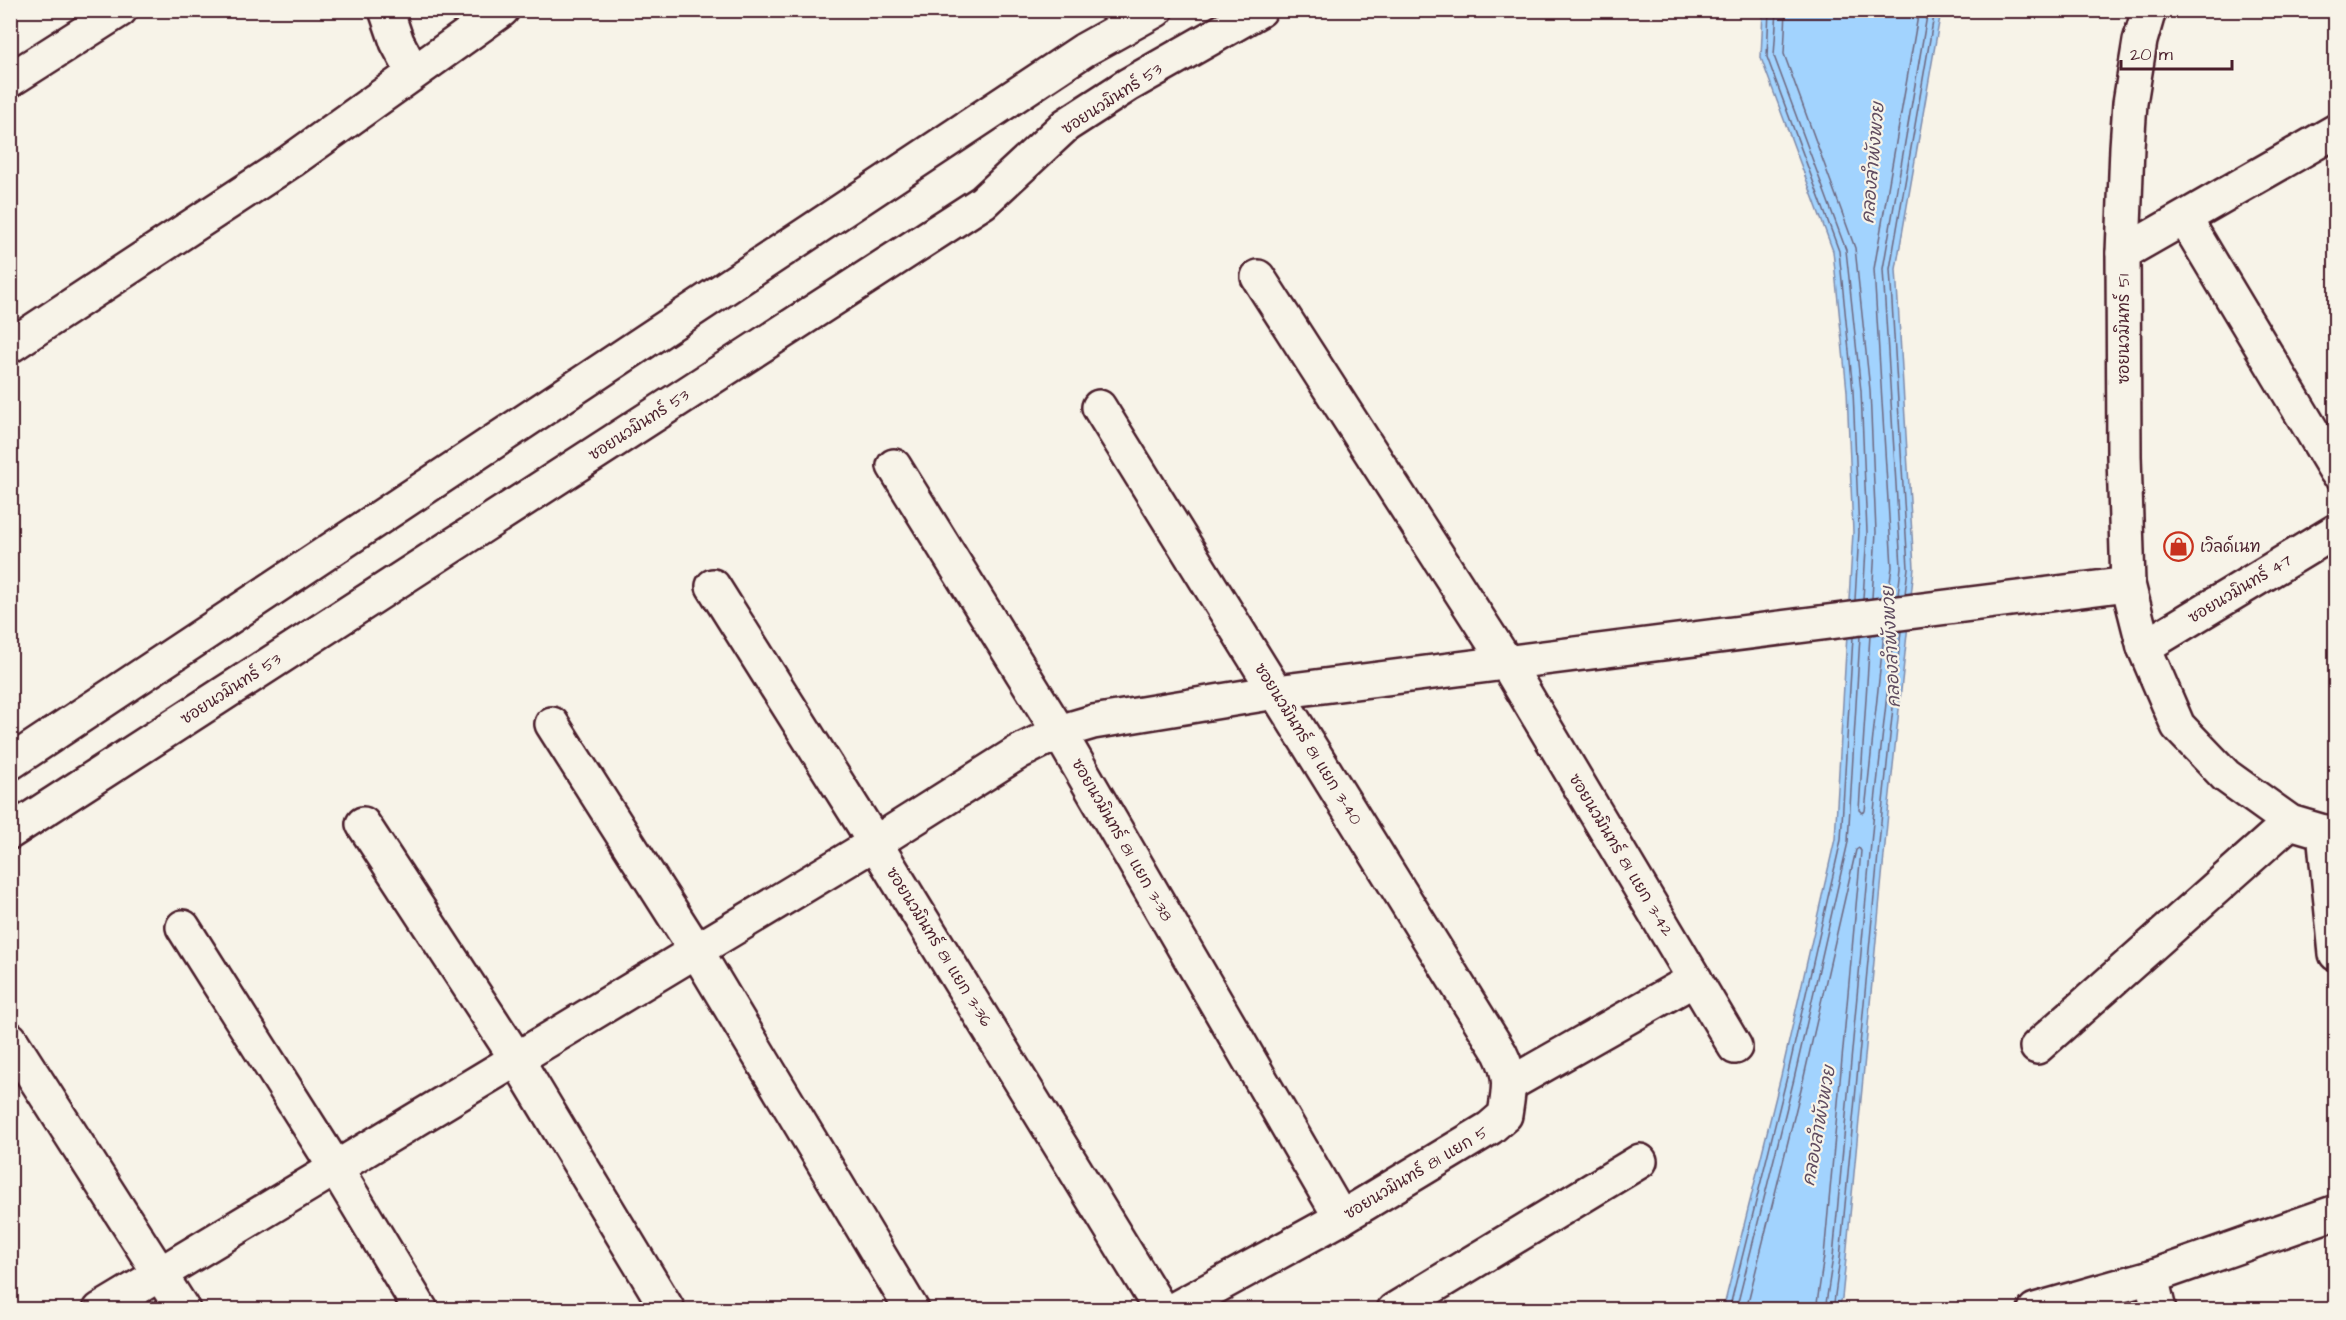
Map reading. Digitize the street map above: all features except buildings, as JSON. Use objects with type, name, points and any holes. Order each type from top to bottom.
[{"type":"street","points":[[10,80],[120,10]]},
{"type":"street","points":[[386,10],[397,42],[413,72]]},
{"type":"street","points":[[10,346],[291,160],[502,10]]},
{"type":"street","points":[[10,763],[1084,50],[1156,10]]},
{"type":"street","name":"ซอยนวมินทร์ 53","points":[[10,832],[983,202],[1066,125],[1128,86],[1260,10]]},
{"type":"street","name":"ซอยนวมินทร์ 51","points":[[2150,10],[2140,41],[2130,103],[2123,253],[2124,456],[2128,584],[2144,647],[2178,726],[2226,776],[2290,822]]},
{"type":"street","points":[[2123,253],[2336,131]]},
{"type":"street","points":[[2185,219],[2336,471]]},
{"type":"street","name":"ซอยนวมินทร์ 81 แยก 3-42","points":[[1258,278],[1506,662],[1735,1047]]},
{"type":"street","name":"ซอยนวมินทร์ 81 แยก 3-40","points":[[1099,407],[1500,1053],[1508,1069],[1510,1084]]},
{"type":"street","name":"ซอยนวมินทร์ 81 แยก 3-38","points":[[894,466],[1059,732],[1341,1218]]},
{"type":"street","name":"ซอยนวมินทร์ 47","points":[[2144,647],[2336,531]]},
{"type":"street","points":[[100,1310],[875,843],[1018,752],[1059,732],[1093,722],[1276,692],[2128,584]]},
{"type":"street","name":"ซอยนวมินทร์ 81 แยก 3-36","points":[[713,586],[875,843],[1161,1310]]},
{"type":"street","points":[[552,724],[696,950],[912,1310]]},
{"type":"street","points":[[2037,1047],[2290,822],[2330,832],[2336,954]]},
{"type":"street","points":[[363,824],[516,1058],[668,1310]]},
{"type":"street","points":[[183,927],[335,1167],[421,1310]]},
{"type":"street","points":[[1510,1084],[1695,979]]},
{"type":"street","points":[[10,1039],[183,1310]]},
{"type":"street","name":"ซอยนวมินทร์ 81 แยก 5","points":[[1173,1310],[1341,1218],[1490,1128],[1505,1115],[1510,1084]]},
{"type":"street","points":[[1394,1310],[1640,1161]]},
{"type":"street","points":[[2035,1310],[2151,1276],[2336,1212]]},
{"type":"street","points":[[2151,1276],[2159,1310]]},
{"type":"water","name":"คลองลำพังพวย","points":[[1763,11],[1941,11],[1896,269],[1914,568],[1888,813],[1842,1298],[1838,1309],[1723,1310],[1781,1076],[1835,839],[1853,532],[1847,391],[1833,251],[1761,58]]},
{"type":"place","name":"เวิลด์เนท","points":[[2179,547]]}]
